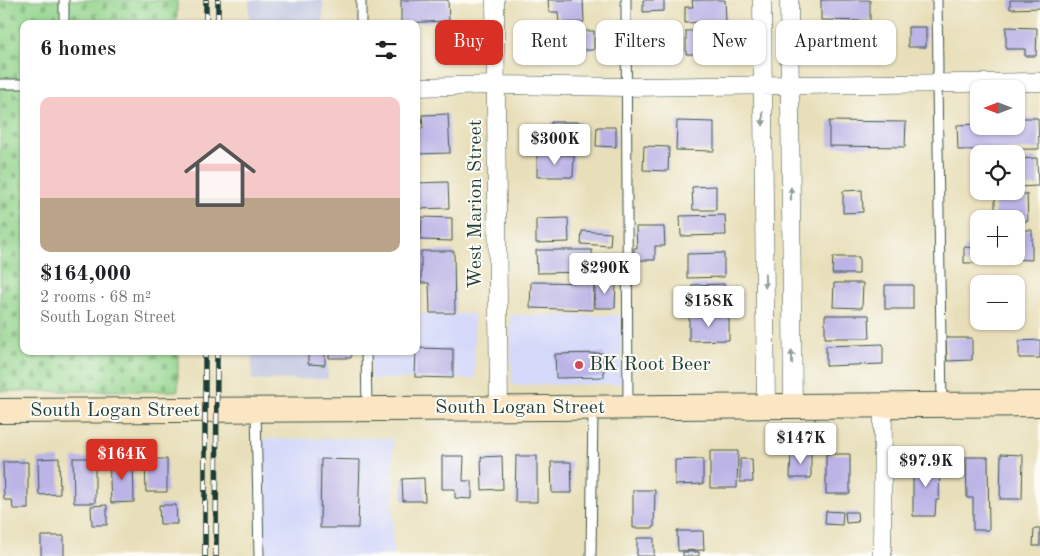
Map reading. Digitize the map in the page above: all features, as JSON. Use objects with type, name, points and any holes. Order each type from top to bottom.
[{"type":"street","name":"West Marion Street","points":[[495,0],[499,408]]},
{"type":"street","points":[[762,0],[766,406]]},
{"type":"street","points":[[789,0],[793,406]]},
{"type":"street","points":[[420,87],[626,87],[1040,82]]},
{"type":"street","name":"South Logan Street","points":[[0,411],[1040,404]]},
{"type":"street","points":[[882,556],[883,405]]},
{"type":"lane","points":[[64,0],[64,20]]},
{"type":"lane","points":[[361,0],[361,20]]},
{"type":"lane","points":[[626,0],[628,407]]},
{"type":"lane","points":[[937,0],[938,70],[936,83],[942,405]]},
{"type":"lane","points":[[0,84],[20,84]]},
{"type":"lane","points":[[366,355],[366,409]]},
{"type":"lane","points":[[591,556],[593,407]]},
{"type":"lane","points":[[256,410],[259,556]]},
{"type":"shaded area","points":[[249,0],[323,0],[323,20],[249,20]]},
{"type":"shaded area","points":[[420,314],[474,314],[475,379],[371,379],[371,355],[420,355]]},
{"type":"shaded area","points":[[510,315],[621,315],[622,384],[512,385]]},
{"type":"shaded area","points":[[252,355],[327,355],[328,379],[252,380]]},
{"type":"shaded area","points":[[393,438],[393,556],[263,556],[262,439]]},
{"type":"green space","points":[[0,0],[177,0],[177,20],[20,20],[20,355],[178,355],[178,391],[0,391]]},
{"type":"building","points":[[401,0],[448,0],[449,20],[420,22],[420,20],[401,20]]},
{"type":"building","points":[[548,0],[583,0],[584,20],[559,20],[558,12],[549,12]]},
{"type":"building","points":[[643,0],[664,0],[664,11],[643,12]]},
{"type":"building","points":[[692,0],[725,0],[726,20],[693,20],[693,23],[685,23],[685,7],[693,7]]},
{"type":"building","points":[[821,0],[870,0],[870,20],[821,20]]},
{"type":"building","points":[[1010,0],[1040,0],[1040,8],[1010,9]]},
{"type":"building","points":[[908,27],[926,27],[926,47],[908,47]]},
{"type":"building","points":[[1006,27],[1037,28],[1036,56],[1025,56],[1025,49],[1006,49]]},
{"type":"building","points":[[586,31],[594,31],[594,50],[586,50]]},
{"type":"building","points":[[686,31],[693,31],[693,54],[686,54]]},
{"type":"building","points":[[448,114],[450,153],[420,154],[420,128],[423,128],[422,115]]},
{"type":"building","points":[[1025,118],[1038,118],[1039,149],[1025,149],[1025,145],[970,145],[970,150],[958,150],[957,125],[970,124],[970,135],[1025,135]]},
{"type":"building","points":[[677,121],[714,122],[714,151],[676,150]]},
{"type":"building","points":[[829,121],[906,122],[905,147],[829,146]]},
{"type":"building","points":[[551,122],[580,122],[579,144],[550,144]]},
{"type":"building","points":[[597,127],[616,127],[616,147],[596,146]]},
{"type":"building","points":[[644,146],[669,147],[668,171],[643,170]]},
{"type":"building","points":[[537,154],[574,155],[573,177],[537,177]]},
{"type":"building","points":[[1037,158],[1038,186],[1025,187],[1025,159]]},
{"type":"building","points":[[448,182],[449,208],[420,209],[420,183]]},
{"type":"building","points":[[716,186],[716,210],[693,210],[692,187]]},
{"type":"building","points":[[862,190],[863,212],[843,213],[843,191]]},
{"type":"building","points":[[1025,194],[1027,194],[1028,221],[1025,221],[1025,210],[995,210],[995,200],[1025,200]]},
{"type":"building","points":[[725,215],[726,235],[681,236],[680,216]]},
{"type":"building","points":[[422,217],[452,218],[452,241],[421,240]]},
{"type":"building","points":[[568,218],[569,242],[536,243],[536,219]]},
{"type":"building","points":[[636,227],[664,227],[665,246],[655,246],[655,260],[634,260],[634,248],[637,248]]},
{"type":"building","points":[[1025,230],[1032,230],[1032,260],[1025,260]]},
{"type":"building","points":[[582,231],[611,233],[610,246],[581,244]]},
{"type":"building","points":[[964,247],[970,247],[970,263],[964,263]]},
{"type":"building","points":[[536,250],[592,250],[592,272],[537,273]]},
{"type":"building","points":[[421,251],[454,251],[455,313],[430,313],[429,283],[421,283]]},
{"type":"building","points":[[724,253],[724,277],[687,278],[687,254]]},
{"type":"building","points":[[833,257],[859,257],[859,274],[832,274]]},
{"type":"building","points":[[531,282],[594,283],[593,310],[530,308]]},
{"type":"building","points":[[595,283],[616,283],[615,308],[595,308]]},
{"type":"building","points":[[834,283],[863,283],[862,308],[833,307]]},
{"type":"building","points":[[724,284],[724,308],[692,308],[692,285]]},
{"type":"building","points":[[885,285],[913,285],[913,309],[885,309]]},
{"type":"building","points":[[825,315],[869,315],[870,338],[825,338]]},
{"type":"building","points":[[689,316],[729,316],[729,340],[689,341]]},
{"type":"building","points":[[946,338],[972,338],[972,360],[947,361]]},
{"type":"building","points":[[1040,340],[1040,358],[1019,358],[1019,341]]},
{"type":"building","points":[[883,344],[883,364],[826,366],[826,346]]},
{"type":"building","points":[[420,348],[453,349],[453,378],[415,377],[416,355],[420,355]]},
{"type":"building","points":[[603,353],[604,377],[556,378],[555,354]]},
{"type":"building","points":[[308,355],[325,355],[325,365],[308,364]]},
{"type":"building","points":[[329,355],[351,355],[351,358],[329,358]]},
{"type":"building","points":[[710,451],[738,451],[737,488],[710,488]]},
{"type":"building","points":[[791,451],[811,451],[811,478],[790,478]]},
{"type":"building","points":[[826,454],[850,454],[850,494],[826,494]]},
{"type":"building","points":[[1001,454],[1023,455],[1022,499],[1000,499]]},
{"type":"building","points":[[442,456],[464,456],[463,481],[472,481],[472,499],[455,498],[455,489],[442,489]]},
{"type":"building","points":[[502,456],[503,489],[482,490],[481,457]]},
{"type":"building","points":[[516,456],[537,456],[537,502],[515,502]]},
{"type":"building","points":[[966,457],[988,457],[989,530],[973,530],[973,498],[967,498]]},
{"type":"building","points":[[59,458],[60,494],[39,495],[38,459]]},
{"type":"building","points":[[73,458],[95,458],[95,503],[74,503]]},
{"type":"building","points":[[109,459],[133,459],[134,502],[111,503]]},
{"type":"building","points":[[145,459],[167,459],[167,492],[146,492]]},
{"type":"building","points":[[321,459],[360,460],[358,528],[320,528]]},
{"type":"building","points":[[703,459],[703,484],[675,485],[675,460]]},
{"type":"building","points":[[740,459],[752,459],[753,482],[740,482]]},
{"type":"building","points":[[913,461],[940,462],[939,500],[936,500],[935,516],[913,516]]},
{"type":"building","points":[[3,462],[28,462],[28,509],[13,509],[12,500],[4,500]]},
{"type":"building","points":[[551,462],[571,462],[572,493],[552,493]]},
{"type":"building","points":[[424,478],[425,501],[403,501],[402,479]]},
{"type":"building","points":[[633,490],[655,490],[654,528],[633,528]]},
{"type":"building","points":[[107,505],[107,525],[92,525],[91,506]]},
{"type":"building","points":[[159,505],[176,505],[177,524],[160,524]]},
{"type":"building","points":[[826,511],[843,512],[842,525],[825,524]]},
{"type":"building","points":[[845,512],[857,512],[858,522],[846,523]]},
{"type":"building","points":[[1034,529],[1040,529],[1040,546],[1033,546]]},
{"type":"building","points":[[677,531],[703,531],[704,550],[678,551]]},
{"type":"building","points":[[41,536],[64,536],[64,556],[41,556]]},
{"type":"building","points":[[637,538],[654,538],[654,556],[637,556]]},
{"type":"building","points":[[683,552],[699,552],[699,556],[683,556]]},
{"type":"railway","points":[[206,0],[206,20]]},
{"type":"railway","points":[[218,0],[218,20]]},
{"type":"railway","points":[[205,355],[205,556]]},
{"type":"railway","points":[[216,556],[217,355]]},
{"type":"place","name":"BK Root Beer","points":[[579,365]]}]
